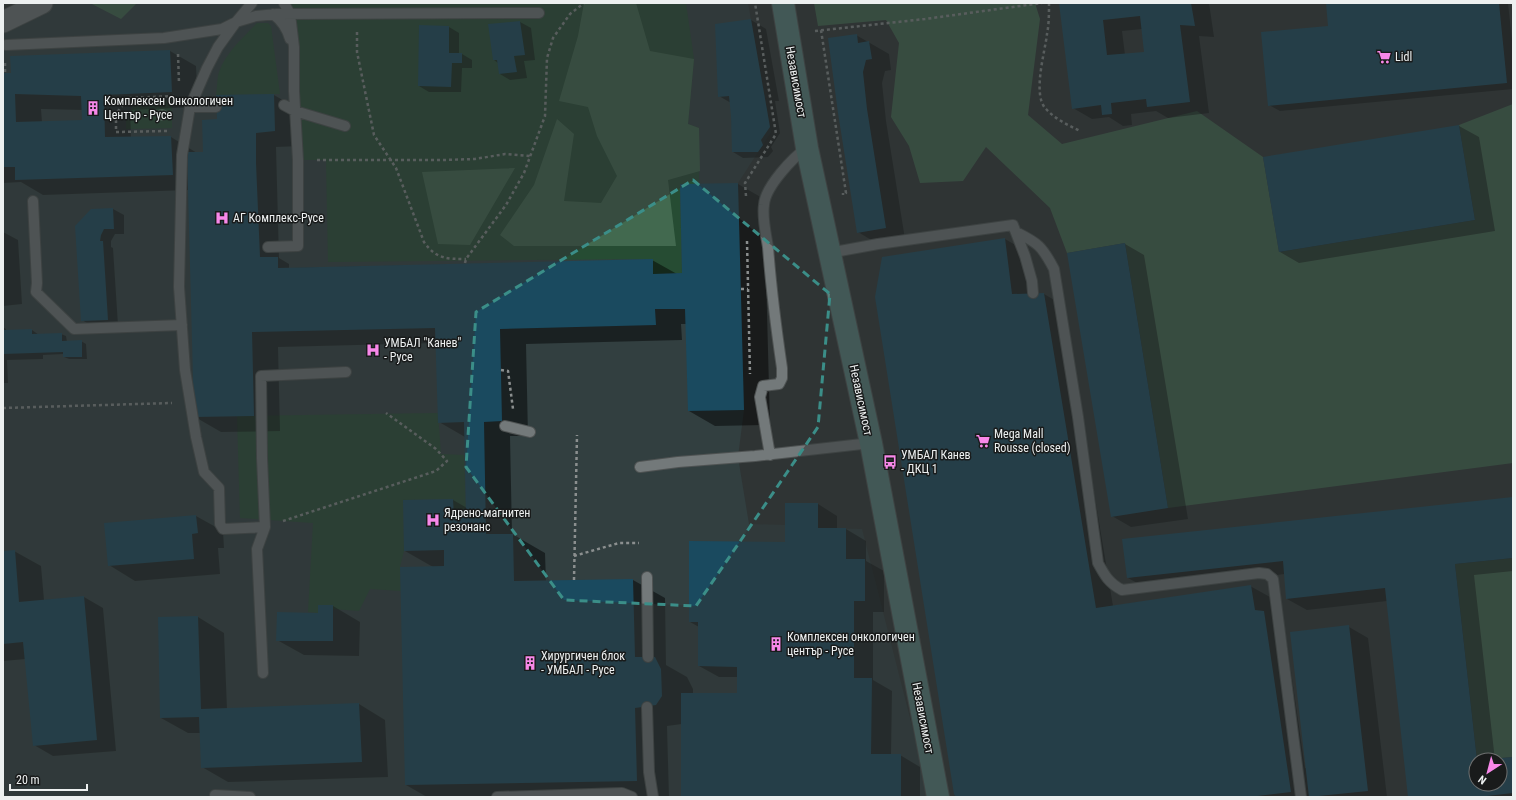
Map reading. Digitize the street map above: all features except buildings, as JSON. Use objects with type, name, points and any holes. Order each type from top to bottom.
[{"type":"street","points":[[3,22],[42,3]]},
{"type":"street","name":"Независимост","points":[[783,3],[807,148],[871,443],[938,797]]},
{"type":"lane","points":[[252,3],[218,47],[190,107],[182,155],[179,287],[185,370],[190,403],[204,472],[219,488],[220,524],[223,529],[265,527]]},
{"type":"lane","points":[[268,247],[298,246],[298,160],[294,91],[295,60],[290,14],[284,3]]},
{"type":"lane","points":[[6,45],[164,38],[222,29],[236,22],[256,16],[274,14],[539,13]]},
{"type":"lane","points":[[274,14],[281,20],[288,33],[295,60]]},
{"type":"lane","points":[[294,91],[292,101],[279,106],[345,126]]},
{"type":"lane","points":[[190,107],[216,107]]},
{"type":"lane","points":[[770,455],[760,397],[763,386],[779,384],[782,378],[782,368],[772,299],[764,204],[769,189],[796,156],[807,148]]},
{"type":"lane","points":[[33,201],[37,284],[36,292],[74,329],[182,325]]},
{"type":"lane","points":[[829,253],[878,244],[1014,225],[1032,281],[1033,293]]},
{"type":"lane","points":[[1016,232],[1033,240],[1044,250],[1054,269],[1078,417],[1098,563],[1104,575],[1112,585],[1122,590],[1259,573],[1267,574],[1273,579],[1301,797]]},
{"type":"lane","points":[[263,673],[257,549],[265,527],[261,376],[346,372]]},
{"type":"lane","points":[[505,426],[530,432]]},
{"type":"lane","points":[[640,467],[678,462],[770,455],[871,443]]},
{"type":"lane","points":[[647,577],[648,657]]},
{"type":"lane","points":[[647,707],[649,772],[653,797]]},
{"type":"lane","points":[[497,797],[622,793],[632,797]]},
{"type":"lane","points":[[215,795],[250,797]]},
{"type":"path","points":[[465,264],[466,259],[506,205],[524,173],[545,116],[546,58],[553,38],[570,14],[584,3]]},
{"type":"path","points":[[815,31],[925,19],[1042,3]]},
{"type":"path","points":[[1049,3],[1048,33],[1040,74],[1039,93],[1045,108],[1061,121],[1080,131]]},
{"type":"path","points":[[357,14],[357,52],[374,135],[396,168],[424,242],[428,248],[438,256],[448,259],[466,259]]},
{"type":"path","points":[[820,30],[846,193],[843,193],[844,201]]},
{"type":"path","points":[[178,52],[180,89]]},
{"type":"path","points":[[4,58],[5,73]]},
{"type":"path","points":[[180,96],[128,98],[116,114],[116,132],[181,130],[182,155]]},
{"type":"path","points":[[298,160],[475,159],[505,154],[530,156]]},
{"type":"path","points":[[741,289],[748,289]]},
{"type":"path","points":[[501,370],[508,371],[512,392]]},
{"type":"path","points":[[3,408],[190,403]]},
{"type":"path","points":[[265,527],[436,471],[447,461],[436,449],[386,413]]},
{"type":"path","points":[[574,580],[577,435]]},
{"type":"path","points":[[574,556],[619,543],[639,543]]},
{"type":"highlighted area","points":[[693,180],[830,294],[818,427],[696,606],[564,600],[466,467],[476,312]]},
{"type":"shaded area","name":"УМБАЛ \"Канев\" - Русе","points":[[42,3],[748,3],[771,132],[738,183],[744,410],[738,457],[749,524],[785,525],[785,503],[818,503],[818,528],[862,529],[930,797],[3,797],[3,22]]},
{"type":"green space","points":[[90,3],[137,3],[121,19]]},
{"type":"green space","points":[[284,3],[686,3],[694,59],[688,124],[699,128],[699,184],[680,184],[682,273],[653,274],[652,259],[328,262],[326,160],[298,160],[295,61]]},
{"type":"green space","points":[[584,3],[636,3],[650,51],[694,59],[688,124],[699,128],[700,171],[668,180],[676,246],[514,246],[500,235],[534,185],[557,119],[574,134],[564,201],[601,203],[617,176],[597,136],[588,107],[559,101],[578,36]]},
{"type":"green space","points":[[814,3],[1035,3],[1040,19],[1028,115],[1062,144],[1197,111],[1263,157],[1279,252],[1475,220],[1459,125],[1513,104],[1513,463],[1168,508],[1125,243],[1067,253],[1050,208],[986,147],[963,181],[920,183],[909,146],[891,117],[899,43],[886,20],[818,26]]},
{"type":"green space","points":[[257,23],[268,23],[271,26],[280,94],[216,95],[218,76],[224,61],[234,47]]},
{"type":"green space","points":[[172,100],[172,128],[126,129],[126,117],[137,101]]},
{"type":"green space","points":[[515,168],[470,245],[438,244],[422,172]]},
{"type":"green space","points":[[438,413],[441,454],[464,455],[466,516],[454,516],[453,499],[403,500],[404,551],[400,567],[401,591],[370,589],[359,611],[333,609],[333,605],[318,605],[318,613],[308,612],[313,523],[240,518],[237,416]]},
{"type":"green space","points":[[1513,558],[1513,757],[1508,757],[1508,752],[1476,752],[1455,564]]},
{"type":"place","name":"Lidl","points":[[1384,57]]},
{"type":"place","name":"Комплексен Онкологичен Център - Русе","points":[[93,108]]},
{"type":"place","name":"АГ Комплекс-Русе","points":[[222,218]]},
{"type":"place","name":"УМБАЛ \"Канев\" - Русе","points":[[373,350]]},
{"type":"place","name":"Mega Mall Rousse (closed)","points":[[983,441]]},
{"type":"place","name":"УМБАЛ Канев - ДКЦ 1","points":[[890,462]]},
{"type":"place","name":"Ядрено-магнитен резонанс","points":[[433,520]]},
{"type":"place","name":"Комплексен онкологичен център - Русе","points":[[776,644]]},
{"type":"place","name":"Хирургичен блок - УМБАЛ - Русе","points":[[530,663]]}]
